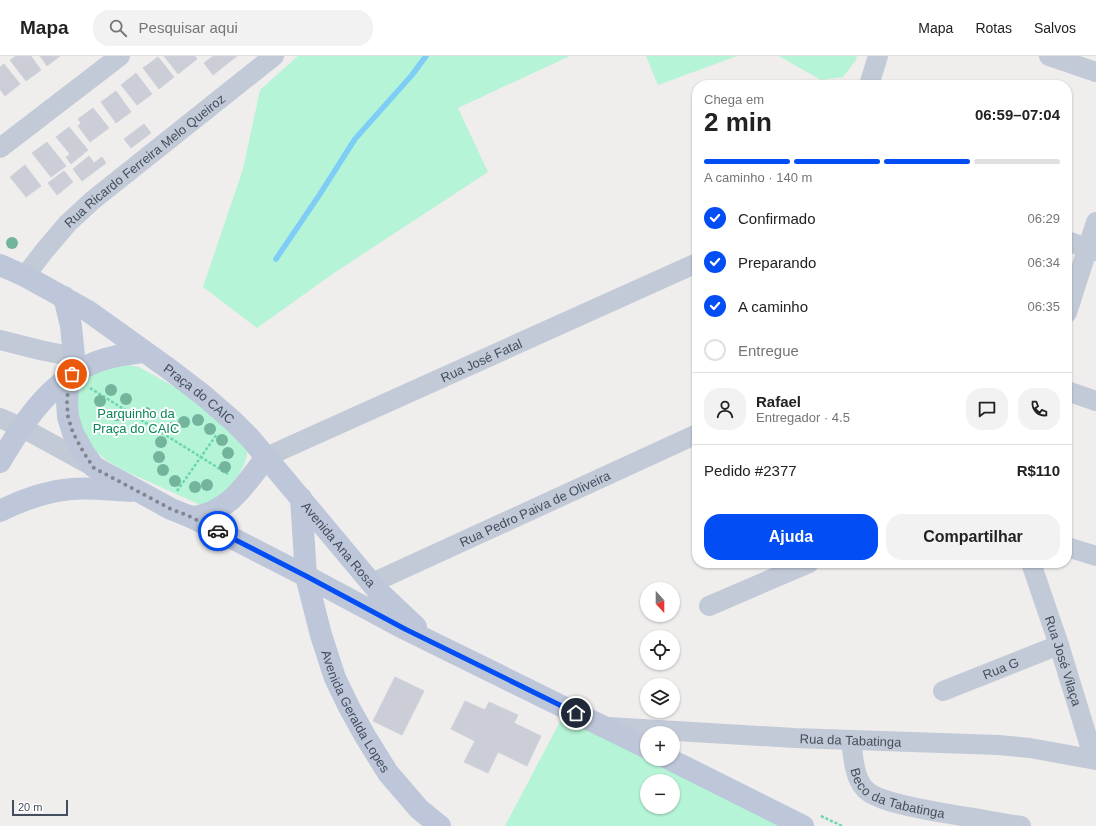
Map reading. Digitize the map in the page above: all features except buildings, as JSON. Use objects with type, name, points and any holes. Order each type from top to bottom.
[{"type":"main road","points":[[0,265],[25,276],[64,297],[71,326],[73,365],[68,388],[68,417],[73,433],[94,468],[171,509],[191,517],[208,514],[222,507],[239,493],[266,457]]},
{"type":"main road","name":"Praça do CAIC","points":[[64,297],[88,311],[170,369],[203,395],[250,438]]},
{"type":"main road","points":[[73,365],[88,366],[105,359],[144,352]]},
{"type":"main road","points":[[0,462],[21,427],[73,365]]},
{"type":"main road","name":"Avenida Ana Rosa","points":[[250,438],[378,591],[434,644]]},
{"type":"main road","points":[[0,511],[36,495],[72,489],[96,488],[139,492]]},
{"type":"main road","name":"Avenida Geralda Lopes","points":[[301,498],[306,576],[321,635],[336,678],[364,736],[388,773],[419,809],[440,826]]},
{"type":"main road","name":"Avenida Ana Rosa","points":[[191,517],[434,644],[640,744]]},
{"type":"main road","points":[[680,764],[803,826]]},
{"type":"street","points":[[0,148],[120,56]]},
{"type":"street","name":"Rua Ricardo Ferreira Melo Queiroz","points":[[25,276],[68,223],[93,200],[274,56]]},
{"type":"street","points":[[871,80],[878,56]]},
{"type":"street","points":[[1048,56],[1096,72]]},
{"type":"street","points":[[1072,300],[1092,249],[1096,222]]},
{"type":"street","points":[[1072,243],[1092,249]]},
{"type":"street","name":"Rua José Fatal","points":[[266,457],[692,265]]},
{"type":"street","points":[[0,340],[40,350],[73,365]]},
{"type":"street","points":[[1072,393],[1096,401]]},
{"type":"street","points":[[0,418],[21,427],[94,468]]},
{"type":"street","name":"Rua Pedro Paiva de Oliveira","points":[[372,583],[692,436]]},
{"type":"street","points":[[1072,549],[1096,556]]},
{"type":"street","points":[[709,606],[797,568]]},
{"type":"street","name":"Rua José Vilaça","points":[[1033,568],[1059,645],[1095,760]]},
{"type":"street","name":"Rua G","points":[[943,691],[1059,645]]},
{"type":"street","name":"Rua da Tabatinga","points":[[605,727],[657,731],[851,740],[999,745],[1030,748],[1095,760]]},
{"type":"street","name":"Beco da Tabatinga","points":[[851,740],[853,761],[858,778],[865,790],[878,797],[918,808],[1021,826]]},
{"type":"path","points":[[73,365],[83,384],[246,485]]},
{"type":"path","points":[[175,494],[229,418]]},
{"type":"green space","points":[[298,56],[570,56],[458,108],[488,172],[334,273],[257,328],[203,287],[243,169],[260,90]]},
{"type":"green space","points":[[646,56],[737,56],[658,85]]},
{"type":"green space","points":[[779,56],[857,56],[856,60],[843,77],[821,80]]},
{"type":"green space","name":"Parquinho da Praça do CAIC","points":[[127,365],[139,367],[180,390],[216,417],[247,449],[247,455],[240,473],[228,488],[217,498],[203,506],[125,471],[106,460],[91,447],[77,420],[77,394],[85,380],[93,374],[104,368]]},
{"type":"green space","points":[[563,716],[640,755],[640,766],[663,766],[678,774],[640,774],[640,814],[680,814],[680,775],[782,826],[505,826]]},
{"type":"waterway","points":[[276,259],[355,139],[412,75],[426,56]]},
{"type":"way so far","points":[[72,374],[68,388],[68,417],[73,433],[94,468],[171,509],[191,517],[218,531]]},
{"type":"route","points":[[218,531],[405,629],[576,713]]}]
